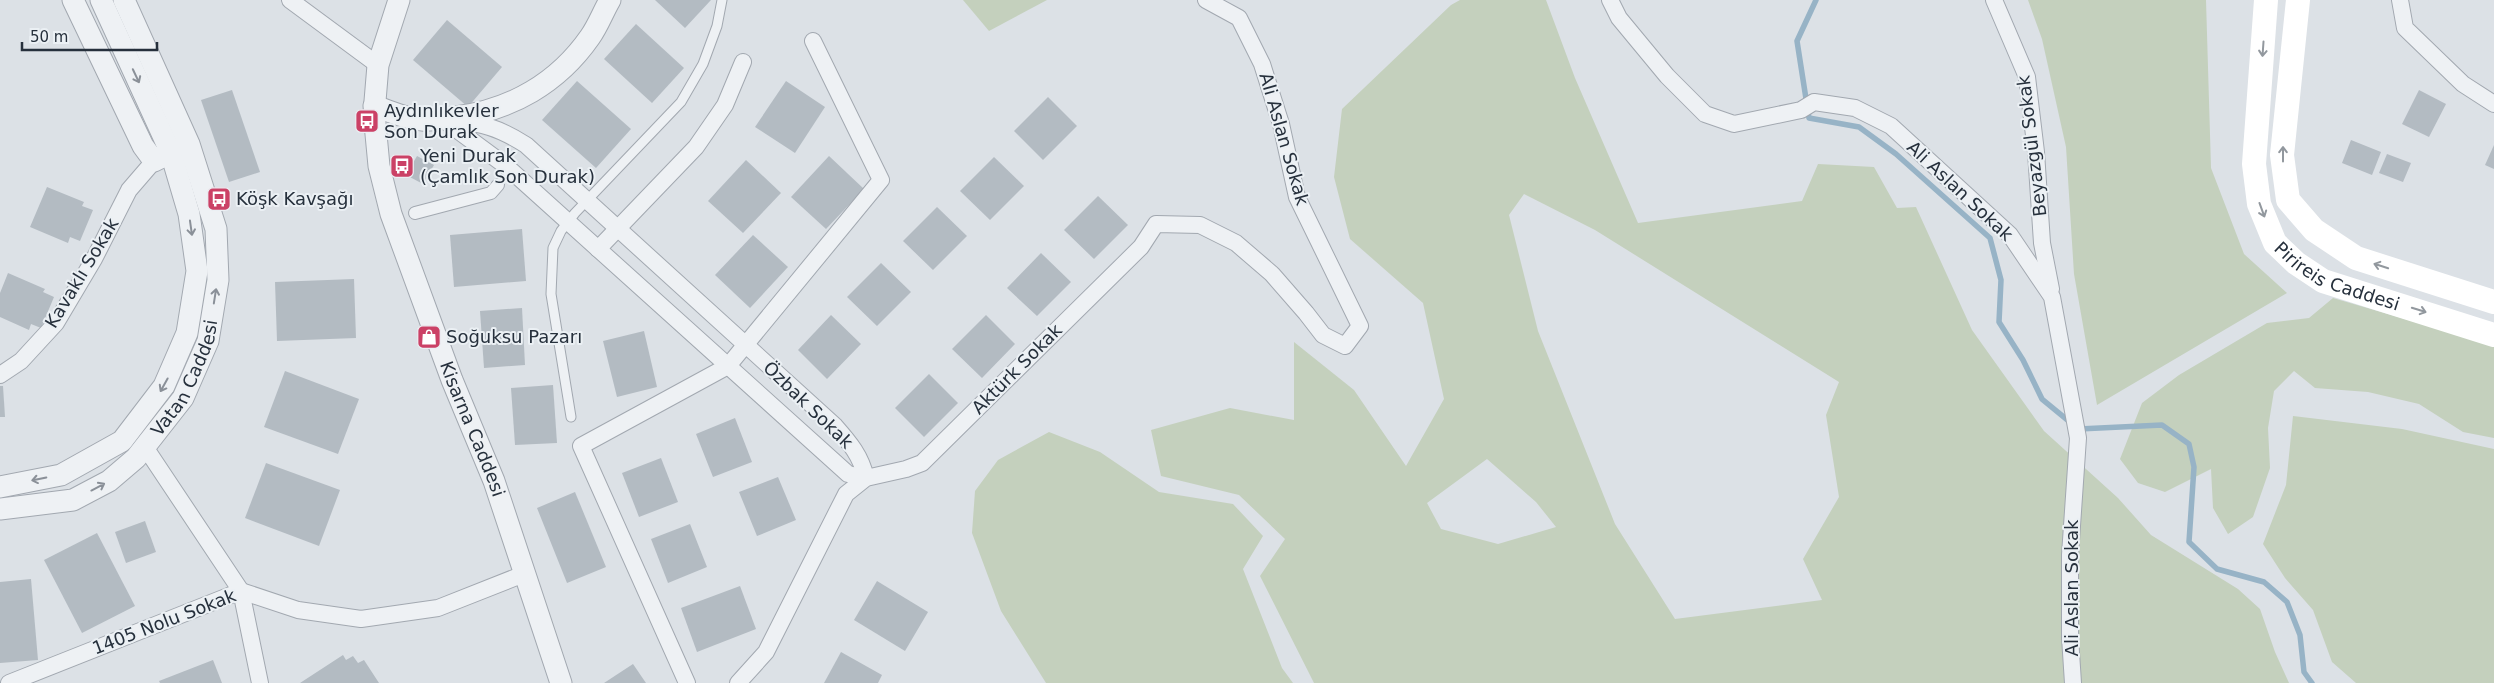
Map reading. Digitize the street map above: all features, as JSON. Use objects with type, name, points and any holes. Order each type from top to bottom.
[{"type":"main road","name":"Pirireis Caddesi","points":[[2266,0],[2254,164],[2259,204],[2275,243],[2296,263],[2323,281],[2494,335]]},
{"type":"main road","name":"Pirireis Caddesi","points":[[2298,0],[2282,155],[2288,200],[2314,230],[2356,258],[2494,302]]},
{"type":"street","points":[[73,0],[143,146],[171,153]]},
{"type":"street","name":"Vatan Caddesi","points":[[0,509],[73,500],[109,481],[145,447],[183,398],[208,341],[218,280],[216,229],[171,153],[101,0]]},
{"type":"street","name":"Vatan Caddesi","points":[[0,487],[61,475],[122,441],[164,386],[188,333],[197,271],[189,214],[124,0]]},
{"type":"street","points":[[290,0],[378,64]]},
{"type":"street","name":"Kisarna Caddesi","points":[[398,0],[378,64],[374,106],[379,166],[391,214],[452,380],[494,481],[561,683]]},
{"type":"street","points":[[374,106],[414,119],[472,115],[510,104],[541,87],[568,64],[590,37],[610,0]]},
{"type":"street","name":"Ali Aslan Sokak","points":[[1206,0],[1239,18],[1262,64],[1281,124],[1297,197],[1360,326],[1345,346]]},
{"type":"street","name":"Ali Aslan Sokak","points":[[1610,0],[1619,18],[1667,76],[1706,114],[1734,124],[1807,106],[1855,108],[1891,126],[2010,234],[2052,297],[2078,438],[2070,555],[2070,637],[2073,683]]},
{"type":"street","name":"Beyazgül Sokak","points":[[1994,0],[2027,77],[2036,152],[2042,243],[2052,297]]},
{"type":"street","points":[[2400,0],[2405,28],[2463,84],[2494,104]]},
{"type":"street","points":[[687,683],[581,446],[728,366],[881,180],[813,40]]},
{"type":"street","points":[[598,249],[696,147],[725,105],[743,62]]},
{"type":"street","name":"Özbak Sokak","points":[[441,118],[489,125],[503,130],[526,145],[835,426],[854,447],[863,464],[866,478],[848,474],[506,166],[441,118]]},
{"type":"street","name":"Kavaklı Sokak","points":[[1,375],[21,361],[56,323],[94,259],[129,190],[171,153]]},
{"type":"street","points":[[415,213],[491,193],[498,185]]},
{"type":"street","name":"Aktürk Sokak","points":[[738,683],[766,652],[846,494],[866,478],[906,469],[922,463],[1141,247],[1156,224],[1200,225],[1236,243],[1272,274],[1323,335],[1345,346]]},
{"type":"street","points":[[145,447],[241,591],[260,683]]},
{"type":"street","name":"1405 Nolu Sokak","points":[[9,683],[241,591],[298,610],[361,619],[438,608],[524,574]]},
{"type":"lane","points":[[572,417],[551,294],[553,248],[568,222],[586,200],[681,102],[703,64],[717,26],[722,0]]},
{"type":"green space","points":[[963,0],[1047,0],[989,31]]},
{"type":"green space","points":[[1460,0],[1546,0],[1575,78],[1638,223],[1802,201],[1818,164],[1874,167],[1897,208],[1916,207],[1972,330],[2044,431],[2118,498],[2151,535],[2238,589],[2260,609],[2275,652],[2289,683],[1314,683],[1260,576],[1285,539],[1239,495],[1161,476],[1151,430],[1230,408],[1294,420],[1294,342],[1354,390],[1406,466],[1444,399],[1423,303],[1350,239],[1334,177],[1342,109],[1451,5]],"holes":[[[1524,194],[1595,230],[1839,382],[1826,415],[1839,497],[1803,559],[1822,600],[1675,619],[1615,524],[1538,331],[1509,215]],[[1487,459],[1536,502],[1556,527],[1498,544],[1441,529],[1427,503]]]},
{"type":"green space","points":[[2028,0],[2206,0],[2211,168],[2244,254],[2287,293],[2097,405],[2074,274],[2066,147],[2042,39]]},
{"type":"green space","points":[[2333,298],[2494,345],[2494,438],[2463,432],[2419,404],[2368,392],[2315,388],[2294,371],[2274,391],[2268,428],[2270,468],[2253,517],[2228,534],[2213,508],[2211,469],[2165,492],[2138,483],[2120,459],[2142,403],[2179,375],[2267,323],[2309,318]]},
{"type":"green space","points":[[2293,416],[2402,429],[2494,449],[2494,683],[2356,683],[2332,662],[2313,610],[2285,578],[2263,544],[2286,485]]},
{"type":"green space","points":[[1049,432],[1100,452],[1159,492],[1233,504],[1263,536],[1243,569],[1282,668],[1293,683],[1046,683],[1001,611],[972,533],[975,491],[998,460]]},
{"type":"building","points":[[655,0],[711,0],[685,28]]},
{"type":"building","points":[[447,20],[502,67],[468,107],[413,60]]},
{"type":"building","points":[[636,24],[684,68],[652,103],[604,59]]},
{"type":"building","points":[[577,81],[631,129],[596,168],[542,120]]},
{"type":"building","points":[[786,81],[825,107],[795,153],[755,127]]},
{"type":"building","points":[[232,90],[260,172],[229,182],[201,100]]},
{"type":"building","points":[[2419,90],[2446,104],[2429,137],[2402,124]]},
{"type":"building","points":[[1048,97],[1077,126],[1043,160],[1014,131]]},
{"type":"building","points":[[2351,140],[2381,152],[2372,175],[2342,163]]},
{"type":"building","points":[[2494,145],[2494,169],[2485,165]]},
{"type":"building","points":[[2387,154],[2411,163],[2403,182],[2379,173]]},
{"type":"building","points":[[417,156],[434,165],[423,184],[406,175]]},
{"type":"building","points":[[829,156],[864,189],[826,229],[791,197]]},
{"type":"building","points":[[994,157],[1024,186],[990,220],[960,191]]},
{"type":"building","points":[[746,160],[781,193],[743,233],[708,201]]},
{"type":"building","points":[[47,187],[84,202],[82,206],[93,210],[80,241],[70,237],[68,243],[30,227]]},
{"type":"building","points":[[1098,196],[1128,225],[1094,259],[1064,230]]},
{"type":"building","points":[[937,207],[967,236],[933,270],[903,241]]},
{"type":"building","points":[[522,229],[526,281],[454,287],[450,235]]},
{"type":"building","points":[[753,235],[788,267],[750,308],[715,275]]},
{"type":"building","points":[[1041,253],[1071,282],[1037,316],[1007,288]]},
{"type":"building","points":[[881,263],[911,292],[877,326],[847,297]]},
{"type":"building","points":[[8,273],[45,289],[43,292],[54,297],[41,328],[31,324],[29,330],[0,317],[0,293]]},
{"type":"building","points":[[354,279],[356,338],[277,341],[275,282]]},
{"type":"building","points":[[522,308],[525,365],[484,368],[480,311]]},
{"type":"building","points":[[831,315],[861,344],[827,379],[798,350]]},
{"type":"building","points":[[986,315],[1015,344],[982,378],[952,349]]},
{"type":"building","points":[[644,331],[657,387],[617,397],[603,341]]},
{"type":"building","points":[[285,371],[359,399],[338,454],[264,427]]},
{"type":"building","points":[[929,374],[958,403],[924,437],[895,408]]},
{"type":"building","points":[[553,385],[557,443],[515,445],[511,388]]},
{"type":"building","points":[[0,386],[3,386],[5,417],[0,417]]},
{"type":"building","points":[[735,418],[752,462],[713,477],[696,434]]},
{"type":"building","points":[[661,458],[678,502],[639,517],[622,473]]},
{"type":"building","points":[[266,463],[340,490],[319,546],[245,518]]},
{"type":"building","points":[[778,477],[796,520],[757,536],[739,492]]},
{"type":"building","points":[[575,492],[606,567],[567,583],[537,508]]},
{"type":"building","points":[[145,521],[156,552],[126,563],[115,532]]},
{"type":"building","points":[[690,524],[707,567],[668,583],[651,539]]},
{"type":"building","points":[[97,533],[135,606],[82,633],[44,560]]},
{"type":"building","points":[[31,579],[38,660],[0,663],[0,582]]},
{"type":"building","points":[[877,581],[928,612],[905,651],[854,620]]},
{"type":"building","points":[[740,586],[756,629],[697,652],[681,608]]},
{"type":"building","points":[[841,652],[882,675],[878,683],[824,683]]},
{"type":"building","points":[[343,655],[346,660],[353,656],[358,663],[364,660],[379,683],[300,683]]},
{"type":"building","points":[[213,660],[222,683],[160,683],[159,681]]},
{"type":"building","points":[[633,664],[646,683],[604,683]]},
{"type":"waterway","points":[[1816,0],[1797,41],[1809,118],[1859,127],[1896,154],[1990,238],[2001,280],[1999,322],[2023,360],[2042,399],[2070,422]]},
{"type":"waterway","points":[[2079,429],[2162,425],[2189,444],[2194,467],[2189,542],[2217,569],[2264,582],[2287,602],[2300,635],[2304,672],[2312,683]]},
{"type":"place","name":"Aydınlıkevler Son Durak","points":[[367,121]]},
{"type":"place","name":"Yeni Durak (Çamlık Son Durak)","points":[[402,166]]},
{"type":"place","name":"Köşk Kavşağı","points":[[219,199]]},
{"type":"place","name":"Soğuksu Pazarı","points":[[429,337]]}]
